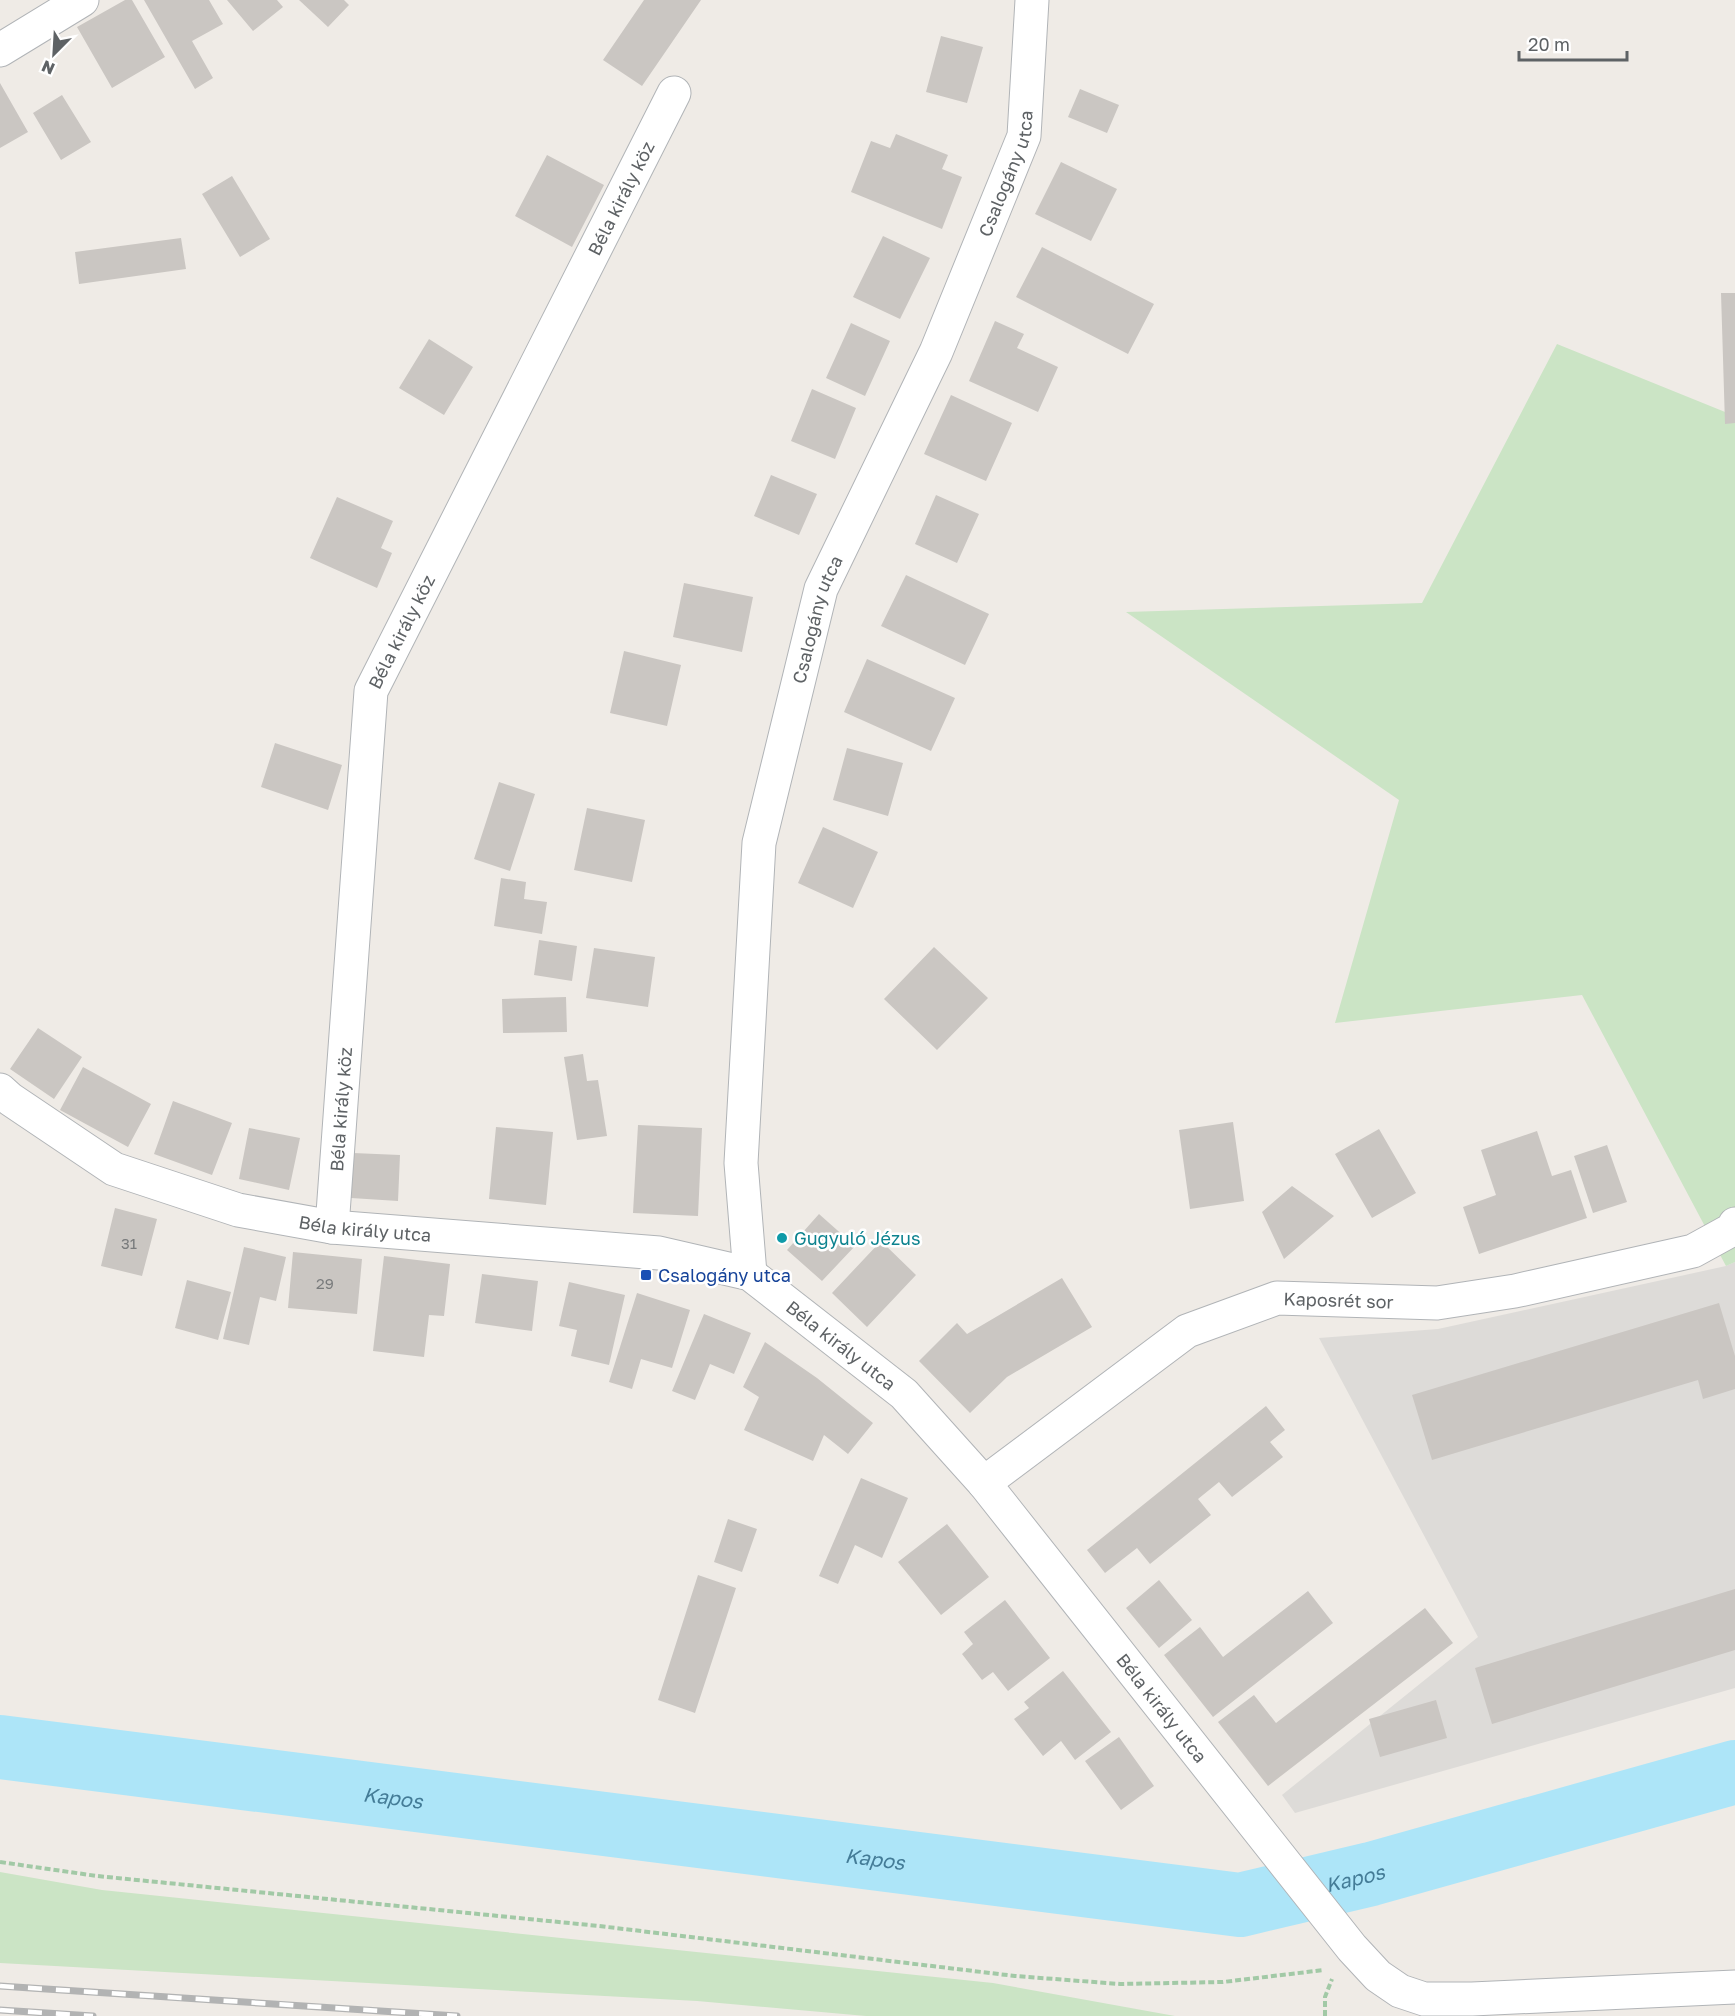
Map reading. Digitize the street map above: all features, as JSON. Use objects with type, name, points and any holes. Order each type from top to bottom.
[{"type":"street","points":[[0,50],[82,0]]},
{"type":"street","name":"Csalogány utca","points":[[750,1274],[741,1163],[759,843],[821,589],[936,352],[1024,136],[1032,0]]},
{"type":"street","name":"Béla király köz","points":[[332,1227],[371,691],[674,93]]},
{"type":"street","name":"Béla király utca","points":[[0,1090],[114,1169],[238,1210],[332,1227],[659,1253],[750,1274],[904,1394],[984,1483],[1254,1825],[1343,1958],[1378,1976],[1400,1991],[1424,1999],[1472,1999],[1735,1987]]},
{"type":"street","name":"Kaposrét sor","points":[[984,1483],[1187,1331],[1277,1298],[1437,1303],[1515,1291],[1692,1251],[1734,1227]]},
{"type":"path","points":[[0,1862],[97,1876],[599,1926],[1015,1976],[1120,1984],[1223,1982],[1343,1958]]},
{"type":"shaded area","points":[[1735,1262],[1735,1688],[1295,1813],[1282,1795],[1478,1637],[1319,1338],[1438,1329],[1726,1266]]},
{"type":"green space","points":[[1557,344],[1735,416],[1735,1262],[1726,1266],[1582,995],[1335,1023],[1399,800],[1126,612],[1422,603]]},
{"type":"green space","points":[[0,1872],[102,1890],[993,1983],[1175,2016],[866,2016],[697,2001],[0,1963]]},
{"type":"building","points":[[125,0],[132,0],[165,57],[112,88],[77,27]]},
{"type":"building","points":[[144,0],[209,0],[223,24],[192,41],[213,78],[195,89]]},
{"type":"building","points":[[227,0],[277,0],[283,7],[253,31]]},
{"type":"building","points":[[299,0],[344,0],[349,5],[328,27]]},
{"type":"building","points":[[644,0],[701,0],[642,86],[603,60]]},
{"type":"building","points":[[941,36],[983,47],[967,103],[926,92]]},
{"type":"building","points":[[0,83],[28,132],[0,148]]},
{"type":"building","points":[[1080,89],[1119,105],[1107,133],[1068,117]]},
{"type":"building","points":[[62,95],[91,142],[61,160],[33,113]]},
{"type":"building","points":[[896,134],[948,155],[942,169],[962,177],[942,229],[851,192],[871,141],[890,148]]},
{"type":"building","points":[[547,155],[604,185],[572,247],[515,216]]},
{"type":"building","points":[[1061,162],[1117,189],[1091,241],[1035,214]]},
{"type":"building","points":[[232,176],[270,239],[240,257],[202,194]]},
{"type":"building","points":[[883,236],[930,258],[900,319],[853,297]]},
{"type":"building","points":[[181,238],[186,269],[79,284],[75,252]]},
{"type":"building","points":[[1042,247],[1154,304],[1128,354],[1016,297]]},
{"type":"building","points":[[1721,293],[1735,293],[1735,423],[1725,424]]},
{"type":"building","points":[[995,321],[1024,334],[1017,348],[1058,367],[1038,412],[969,381]]},
{"type":"building","points":[[851,323],[890,341],[865,396],[826,378]]},
{"type":"building","points":[[429,339],[473,367],[444,415],[399,388]]},
{"type":"building","points":[[812,389],[856,408],[835,459],[791,441]]},
{"type":"building","points":[[951,395],[1012,423],[986,481],[924,454]]},
{"type":"building","points":[[771,475],[817,494],[799,535],[754,516]]},
{"type":"building","points":[[936,495],[979,514],[957,563],[915,544]]},
{"type":"building","points":[[337,497],[393,521],[381,548],[392,553],[377,588],[310,558]]},
{"type":"building","points":[[906,575],[989,614],[965,665],[881,626]]},
{"type":"building","points":[[684,583],[753,597],[742,652],[673,637]]},
{"type":"building","points":[[624,651],[681,665],[667,726],[610,713]]},
{"type":"building","points":[[867,659],[955,698],[931,751],[844,712]]},
{"type":"building","points":[[275,743],[342,765],[328,810],[261,787]]},
{"type":"building","points":[[847,748],[903,763],[888,816],[833,800]]},
{"type":"building","points":[[499,782],[535,794],[510,871],[474,859]]},
{"type":"building","points":[[587,808],[645,820],[632,882],[574,870]]},
{"type":"building","points":[[823,827],[878,852],[853,908],[798,883]]},
{"type":"building","points":[[501,878],[526,882],[524,899],[547,902],[542,934],[494,926]]},
{"type":"building","points":[[539,940],[577,946],[572,981],[534,975]]},
{"type":"building","points":[[934,947],[988,998],[937,1050],[884,999]]},
{"type":"building","points":[[594,948],[655,957],[648,1007],[586,998]]},
{"type":"building","points":[[566,997],[567,1032],[503,1033],[502,999]]},
{"type":"building","points":[[38,1028],[82,1057],[54,1099],[10,1069]]},
{"type":"building","points":[[583,1054],[587,1081],[598,1080],[607,1136],[577,1140],[564,1057]]},
{"type":"building","points":[[83,1067],[151,1104],[128,1147],[60,1110]]},
{"type":"building","points":[[173,1101],[232,1123],[212,1175],[154,1154]]},
{"type":"building","points":[[1233,1122],[1244,1201],[1190,1209],[1179,1130]]},
{"type":"building","points":[[638,1125],[702,1128],[698,1216],[633,1213]]},
{"type":"building","points":[[496,1127],[553,1132],[546,1205],[489,1199]]},
{"type":"building","points":[[249,1128],[300,1138],[289,1190],[239,1179]]},
{"type":"building","points":[[1379,1129],[1416,1193],[1372,1218],[1335,1154]]},
{"type":"building","points":[[1537,1131],[1552,1176],[1571,1170],[1587,1218],[1479,1254],[1463,1207],[1496,1195],[1481,1150]]},
{"type":"building","points":[[1607,1145],[1627,1202],[1593,1213],[1574,1156]]},
{"type":"building","points":[[353,1153],[400,1155],[398,1201],[351,1198]]},
{"type":"building","points":[[1292,1186],[1334,1216],[1284,1259],[1262,1212]]},
{"type":"building","points":[[115,1208],[157,1219],[142,1276],[101,1266]]},
{"type":"building","points":[[819,1214],[855,1246],[822,1281],[787,1250]]},
{"type":"building","points":[[881,1241],[916,1275],[867,1327],[832,1293]]},
{"type":"building","points":[[244,1247],[286,1257],[276,1301],[260,1297],[249,1345],[223,1339]]},
{"type":"building","points":[[293,1252],[362,1259],[357,1314],[288,1308]]},
{"type":"building","points":[[384,1256],[450,1264],[444,1316],[429,1315],[424,1357],[373,1351]]},
{"type":"building","points":[[482,1274],[538,1281],[532,1331],[475,1323]]},
{"type":"building","points":[[1062,1278],[1092,1327],[1007,1377],[970,1413],[919,1361],[957,1323],[967,1334]]},
{"type":"building","points":[[187,1280],[231,1292],[218,1340],[175,1328]]},
{"type":"building","points":[[569,1282],[625,1295],[609,1365],[571,1356],[577,1330],[559,1326]]},
{"type":"building","points":[[637,1293],[690,1310],[672,1368],[641,1359],[632,1389],[609,1382]]},
{"type":"building","points":[[1719,1303],[1735,1356],[1735,1389],[1703,1399],[1698,1380],[1432,1460],[1412,1395]]},
{"type":"building","points":[[704,1314],[751,1333],[734,1374],[710,1364],[695,1400],[672,1391]]},
{"type":"building","points":[[765,1342],[817,1378],[873,1423],[848,1454],[824,1435],[813,1461],[744,1430],[759,1397],[743,1387]]},
{"type":"building","points":[[1266,1406],[1285,1430],[1270,1442],[1283,1457],[1232,1497],[1219,1482],[1198,1499],[1211,1515],[1150,1564],[1137,1548],[1105,1573],[1087,1550]]},
{"type":"building","points":[[861,1478],[908,1498],[882,1558],[855,1545],[838,1584],[819,1576]]},
{"type":"building","points":[[728,1519],[757,1529],[742,1572],[714,1562]]},
{"type":"building","points":[[947,1524],[989,1577],[941,1615],[898,1562]]},
{"type":"building","points":[[698,1575],[736,1588],[695,1713],[658,1700]]},
{"type":"building","points":[[1159,1580],[1192,1620],[1159,1648],[1126,1608]]},
{"type":"building","points":[[1735,1589],[1735,1650],[1492,1724],[1475,1668]]},
{"type":"building","points":[[1308,1591],[1333,1623],[1213,1717],[1164,1655],[1200,1627],[1223,1657]]},
{"type":"building","points":[[1005,1600],[1050,1658],[1008,1691],[993,1672],[982,1680],[962,1654],[973,1644],[964,1632]]},
{"type":"building","points":[[1425,1608],[1453,1643],[1268,1786],[1218,1722],[1254,1695],[1276,1723]]},
{"type":"building","points":[[1063,1671],[1111,1732],[1075,1760],[1061,1741],[1043,1756],[1014,1719],[1029,1708],[1024,1702]]},
{"type":"building","points":[[1436,1700],[1447,1738],[1380,1757],[1369,1719]]},
{"type":"building","points":[[1119,1737],[1154,1786],[1121,1810],[1085,1761]]},
{"type":"waterway","name":"Kapos","points":[[0,1747],[1240,1905],[1371,1874],[1735,1772]]},
{"type":"railway","points":[[0,1986],[457,2016]]},
{"type":"railway","points":[[0,2010],[93,2016]]},
{"type":"place","name":"Gugyuló Jézus","points":[[782,1238]]},
{"type":"place","name":"Csalogány utca","points":[[646,1275]]}]
